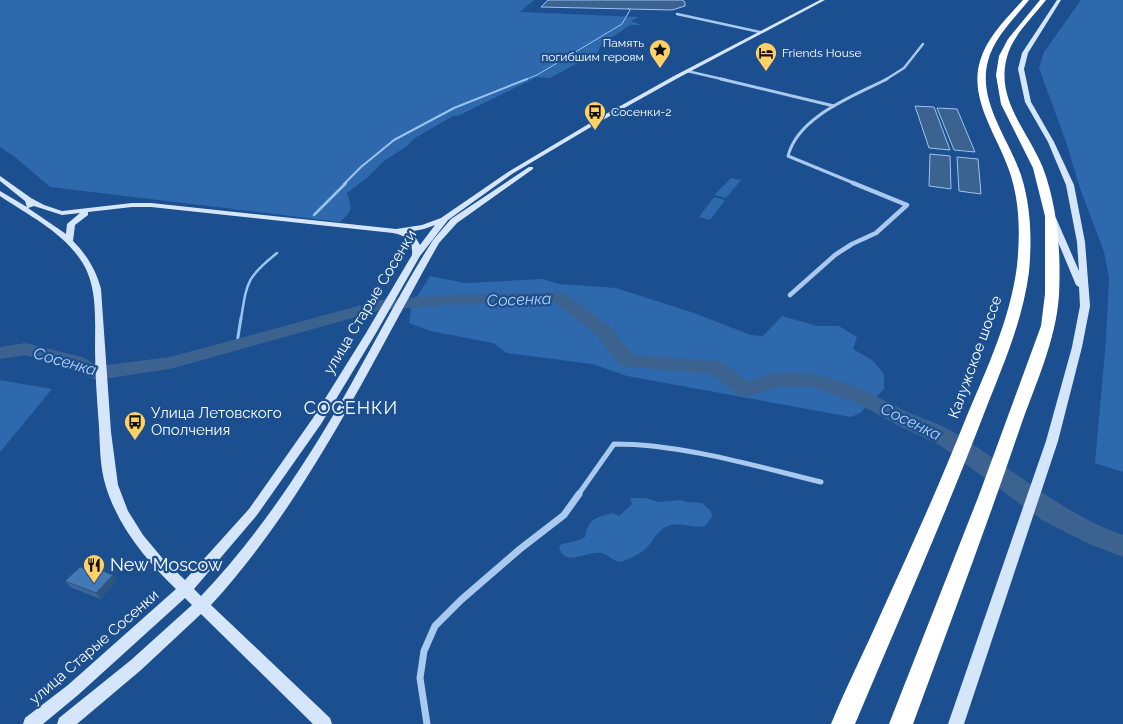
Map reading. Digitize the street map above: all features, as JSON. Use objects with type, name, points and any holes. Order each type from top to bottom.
[{"type":"highway","name":"Калужское шоссе","points":[[842,724],[955,468],[1014,316],[1024,254],[1024,212],[1017,176],[985,103],[982,68],[986,54],[997,37],[1026,0]]},
{"type":"highway","points":[[901,724],[988,495],[1048,326],[1052,294],[1051,216],[1038,168],[1005,104],[1000,75],[1003,56],[1012,39],[1044,0]]},
{"type":"main road","name":"улица Старые Сосенки","points":[[66,724],[202,605],[244,558],[274,518],[316,455],[378,334],[398,287],[416,254],[445,218],[534,158],[599,120],[760,32],[823,0]]},
{"type":"main road","name":"улица Старые Сосенки","points":[[32,724],[186,589],[253,512],[378,334],[409,288],[436,242],[454,221],[584,134],[690,71],[828,0]]},
{"type":"main road","points":[[956,724],[1052,441],[1077,347],[1085,306],[1081,242],[1070,185],[1051,142],[1028,102],[1021,69],[1025,53],[1059,0]]},
{"type":"main road","points":[[0,178],[28,200],[52,212],[74,212],[132,205],[151,205],[393,231],[413,238],[417,246],[416,254]]},
{"type":"main road","points":[[0,193],[70,240],[85,260],[96,280],[107,458],[113,490],[123,516],[138,540],[158,562],[324,724]]},
{"type":"main road","points":[[28,200],[34,216]]},
{"type":"main road","points":[[70,240],[71,224],[75,219],[96,209]]},
{"type":"main road","points":[[1051,216],[1084,293]]},
{"type":"main road","points":[[393,231],[424,227],[445,218]]},
{"type":"street","points":[[677,14],[760,32]]},
{"type":"street","points":[[790,295],[835,255],[852,244],[876,233],[907,205],[788,156],[787,150],[802,129],[834,106],[901,71],[923,44]]},
{"type":"street","points":[[690,71],[834,106]]},
{"type":"street","points":[[427,724],[420,678],[424,651],[436,626],[461,600],[564,515],[614,444],[637,444],[733,460],[821,482]]},
{"type":"shaded area","points":[[0,0],[534,0],[520,12],[639,17],[631,21],[641,25],[630,25],[601,45],[598,52],[550,78],[537,77],[460,115],[453,116],[415,138],[407,146],[384,161],[368,177],[347,193],[351,206],[347,215],[340,222],[50,187],[15,157],[0,147]]},
{"type":"shaded area","points":[[548,0],[682,0],[685,2],[685,6],[672,10],[541,7]]},
{"type":"shaded area","points":[[1081,0],[1123,0],[1123,472],[1095,463],[1106,340],[1109,278],[1104,252],[1039,68],[1044,52]]},
{"type":"shaded area","points":[[915,106],[934,107],[950,150],[929,148]]},
{"type":"shaded area","points":[[937,108],[957,109],[975,152],[954,150]]},
{"type":"shaded area","points":[[930,154],[950,156],[951,189],[929,186]]},
{"type":"shaded area","points":[[957,157],[978,159],[981,194],[959,191]]},
{"type":"shaded area","points":[[731,178],[741,180],[726,198],[714,195]]},
{"type":"shaded area","points":[[714,197],[725,200],[710,220],[699,217]]},
{"type":"shaded area","points":[[430,276],[465,283],[543,279],[559,284],[616,288],[694,313],[751,335],[763,336],[782,316],[817,326],[839,326],[857,337],[853,349],[872,360],[884,374],[884,389],[860,413],[851,417],[627,376],[592,364],[507,353],[493,343],[430,331],[409,323],[411,306]]},
{"type":"shaded area","points":[[0,380],[52,389],[0,452]]},
{"type":"shaded area","points":[[630,498],[645,498],[658,502],[680,500],[702,503],[711,511],[712,517],[705,526],[697,527],[675,524],[665,527],[657,533],[643,551],[622,562],[616,561],[602,553],[571,558],[561,553],[559,546],[585,537],[588,526],[593,520],[613,513],[619,516],[632,504]]},
{"type":"building","points":[[80,567],[96,573],[100,570],[113,575],[96,593],[65,581]]},
{"type":"waterway","points":[[524,80],[537,75],[622,24],[630,10],[628,8]]},
{"type":"waterway","points":[[344,184],[361,167],[394,140],[454,108],[527,79]]},
{"type":"waterway","points":[[314,215],[346,183]]},
{"type":"waterway","points":[[241,319],[250,281],[254,274],[277,253]]},
{"type":"waterway","name":"Сосенка","points":[[0,353],[25,349],[75,362],[96,373],[170,363],[380,305],[446,300],[558,297],[602,330],[628,361],[716,368],[746,390],[777,380],[814,380],[862,397],[907,421],[946,438],[1051,513],[1098,537],[1123,546]]},
{"type":"waterway","points":[[237,343],[241,318]]},
{"type":"place","name":"Память погибшим героям","points":[[660,69]]},
{"type":"place","name":"Friends House","points":[[766,72]]},
{"type":"place","name":"Сосенки-2","points":[[595,131]]},
{"type":"place","name":"Улица Летовского Ополчения","points":[[135,441]]},
{"type":"place","name":"New Moscow","points":[[94,584]]},
{"type":"district","name":"СОСЕНКИ","points":[[351,408]]}]
